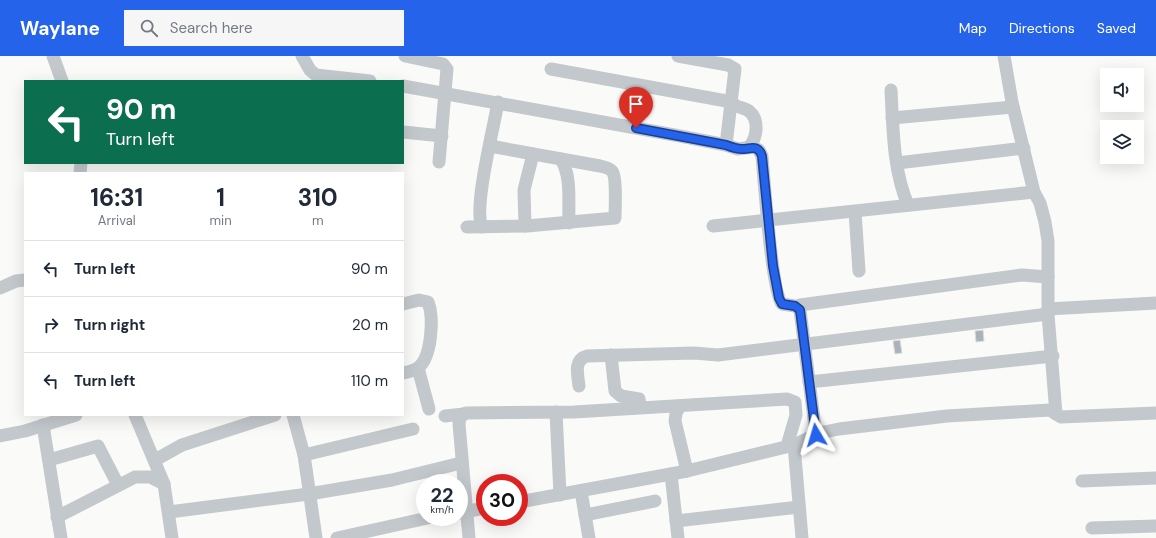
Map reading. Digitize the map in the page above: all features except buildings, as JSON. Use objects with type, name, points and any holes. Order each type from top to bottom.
[{"type":"street","points":[[53,56],[62,80]]},
{"type":"street","points":[[302,56],[310,70],[316,75],[361,80]]},
{"type":"street","points":[[405,56],[442,64],[446,67],[448,72],[440,162]]},
{"type":"street","points":[[678,56],[734,68],[736,75],[726,145]]},
{"type":"street","points":[[1004,56],[1013,107],[1034,192],[1040,203],[1046,222],[1048,311],[1053,356],[1056,414]]},
{"type":"street","points":[[551,69],[732,102],[735,106],[750,112],[755,120],[756,133],[749,147]]},
{"type":"street","points":[[404,86],[498,102],[726,145],[738,149],[756,147],[762,156],[773,266],[779,298],[782,304],[798,307],[800,305],[1022,276],[1048,277]]},
{"type":"street","points":[[891,90],[892,118],[899,180],[908,205]]},
{"type":"street","points":[[482,227],[479,221],[479,210],[498,102]]},
{"type":"street","points":[[892,118],[1013,107]]},
{"type":"street","points":[[404,132],[442,136]]},
{"type":"street","points":[[467,227],[525,226],[614,219],[614,181],[612,171],[605,167],[490,146]]},
{"type":"street","points":[[897,163],[1024,148]]},
{"type":"street","points":[[525,226],[524,190],[533,154]]},
{"type":"street","points":[[561,159],[566,169],[569,223]]},
{"type":"street","points":[[713,226],[1034,192]]},
{"type":"street","points":[[855,212],[859,271]]},
{"type":"street","points":[[0,288],[16,281],[24,280]]},
{"type":"street","points":[[404,304],[419,300],[428,302],[431,309],[430,337],[427,356],[418,368],[404,373]]},
{"type":"street","points":[[579,386],[578,364],[580,358],[587,356],[694,353],[718,355],[1048,311],[1156,303]]},
{"type":"street","points":[[798,307],[800,310],[805,344],[816,435]]},
{"type":"street","points":[[611,355],[614,391],[621,396],[639,399],[640,405],[634,408]]},
{"type":"street","points":[[809,382],[1053,356]]},
{"type":"street","points":[[418,368],[429,409]]},
{"type":"street","points":[[445,416],[477,412],[556,412],[787,399],[793,400],[796,405],[796,416],[791,446],[802,538]]},
{"type":"street","points":[[680,406],[676,412],[675,421],[687,471]]},
{"type":"street","points":[[528,500],[687,471],[791,446],[816,435],[840,429],[947,416],[1050,410],[1061,418],[1156,413]]},
{"type":"street","points":[[556,412],[560,495]]},
{"type":"street","points":[[462,474],[459,422],[460,417],[464,414]]},
{"type":"street","points":[[0,436],[73,416]]},
{"type":"street","points":[[135,416],[164,484],[172,538]]},
{"type":"street","points":[[155,460],[182,445],[272,416]]},
{"type":"street","points":[[293,416],[304,455],[316,538]]},
{"type":"street","points":[[43,425],[61,538]]},
{"type":"street","points":[[304,455],[413,429]]},
{"type":"street","points":[[49,460],[98,446],[118,485]]},
{"type":"street","points":[[169,512],[309,494],[392,480],[462,463]]},
{"type":"street","points":[[671,474],[678,538]]},
{"type":"street","points":[[58,517],[135,477],[150,477],[164,484]]},
{"type":"street","points":[[1082,481],[1156,478]]},
{"type":"street","points":[[581,491],[589,538]]},
{"type":"street","points":[[585,515],[655,501]]},
{"type":"street","points":[[676,521],[799,507]]},
{"type":"street","points":[[337,538],[371,534],[416,521]]},
{"type":"street","points":[[466,526],[469,538]]},
{"type":"street","points":[[1092,528],[1156,526]]},
{"type":"route","points":[[636,128],[726,145],[738,149],[756,147],[759,150],[762,156],[773,266],[779,298],[782,304],[795,306],[800,310],[816,435]]}]
